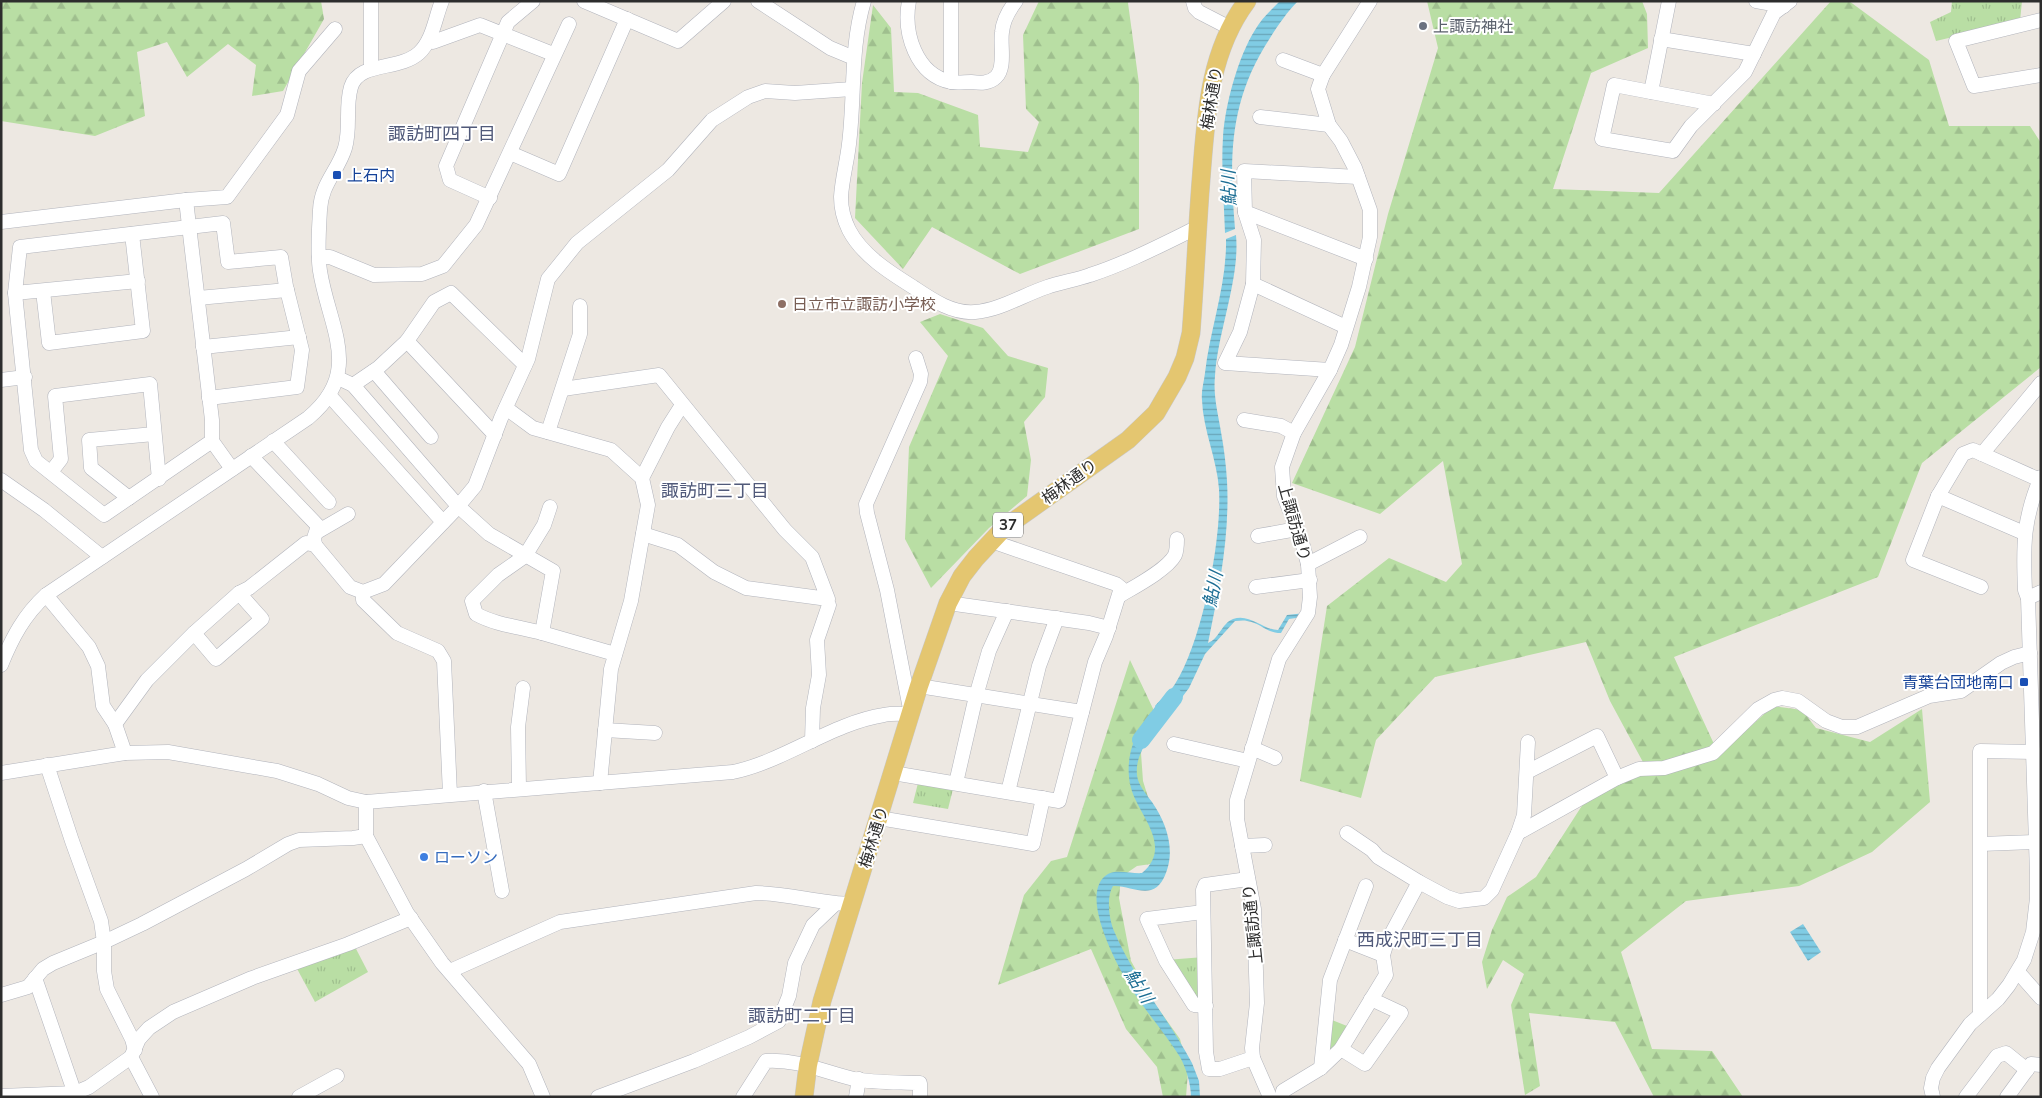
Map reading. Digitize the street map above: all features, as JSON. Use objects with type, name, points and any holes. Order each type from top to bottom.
[{"type":"main road","name":"梅林通り","points":[[804,1097],[808,1064],[844,904],[879,818],[919,686],[948,603],[962,576],[991,541],[1023,514],[1128,440],[1156,413],[1185,358],[1191,333],[1204,144],[1213,74],[1221,45],[1247,1]]},
{"type":"street","points":[[371,1],[371,69]]},
{"type":"street","points":[[1,665],[17,629],[35,604],[316,411],[329,395],[338,378],[339,352],[323,287],[319,258],[321,199],[326,182],[346,147],[349,97],[352,85],[363,72],[392,66],[410,59],[420,52],[428,40],[442,1]]},
{"type":"street","points":[[490,198],[450,180],[446,166],[508,22],[533,1]]},
{"type":"street","points":[[584,1],[678,41],[724,1]]},
{"type":"street","points":[[758,1],[830,48],[854,58]]},
{"type":"street","points":[[864,1],[854,58],[850,144],[841,197],[842,212],[849,230],[876,262],[941,305],[957,310],[974,312],[986,310],[1047,287],[1108,269],[1198,227]]},
{"type":"street","points":[[909,1],[908,17],[911,45],[920,61],[927,68],[934,74],[951,82],[990,82],[999,75],[1001,69],[1002,31],[1008,11],[1016,1]]},
{"type":"street","points":[[951,1],[951,82]]},
{"type":"street","points":[[1193,1],[1195,8],[1199,12],[1230,28]]},
{"type":"street","name":"上諏訪通り","points":[[1270,1097],[1253,1058],[1252,1048],[1256,1003],[1254,908],[1237,819],[1237,800],[1279,660],[1308,613],[1310,580],[1308,564],[1297,528],[1287,505],[1282,481],[1282,467],[1294,433],[1342,345],[1359,287],[1370,237],[1370,210],[1344,147],[1329,125],[1318,89],[1323,75],[1370,1]]},
{"type":"street","points":[[1651,92],[1669,1]]},
{"type":"street","points":[[1756,1],[1787,4]]},
{"type":"street","points":[[1714,104],[1614,85],[1602,139],[1673,151],[1691,126],[1714,104],[1745,72],[1774,13],[1787,4]]},
{"type":"street","points":[[510,153],[559,174],[627,19]]},
{"type":"street","points":[[2041,20],[1956,41],[1974,86],[2041,75]]},
{"type":"street","points":[[319,258],[330,258],[374,276],[422,274],[443,266],[476,224],[490,198],[553,54],[569,24]]},
{"type":"street","points":[[428,40],[433,42],[480,26],[553,54]]},
{"type":"street","points":[[1,222],[186,200],[227,197],[287,115],[299,71],[335,30]]},
{"type":"street","points":[[1662,39],[1754,54]]},
{"type":"street","points":[[1284,60],[1323,75]]},
{"type":"street","points":[[251,456],[318,526],[316,538],[350,587],[363,592],[384,584],[475,486],[525,365],[548,279],[577,243],[668,170],[712,120],[748,97],[765,91],[795,94],[852,89]]},
{"type":"street","points":[[1260,117],[1329,125]]},
{"type":"street","points":[[1330,370],[1225,363],[1240,332],[1252,284],[1254,240],[1245,212],[1244,171],[1358,177]]},
{"type":"street","points":[[186,200],[210,398],[212,441],[232,469]]},
{"type":"street","points":[[1245,212],[1366,259]]},
{"type":"street","points":[[210,398],[297,387],[302,350],[281,257],[228,262],[223,223],[20,247],[15,293],[31,450],[36,461],[104,515],[212,441]]},
{"type":"street","points":[[43,292],[49,342],[143,331],[132,234]]},
{"type":"street","points":[[15,293],[43,292],[138,281]]},
{"type":"street","points":[[1252,284],[1346,327]]},
{"type":"street","points":[[198,298],[287,290]]},
{"type":"street","points":[[353,385],[374,371],[407,341],[434,302],[451,293],[525,365]]},
{"type":"street","points":[[548,432],[580,334],[580,306]]},
{"type":"street","points":[[203,347],[299,337]]},
{"type":"street","points":[[407,341],[495,435]]},
{"type":"street","points":[[1,773],[124,753],[168,752],[277,771],[318,784],[348,798],[366,802],[746,769],[862,720],[884,715],[911,714],[887,590],[866,504],[920,382],[922,374],[916,358]]},
{"type":"street","points":[[374,371],[431,437]]},
{"type":"street","points":[[563,389],[658,376],[785,530],[812,557],[828,599],[746,588],[714,572],[678,545],[643,534]]},
{"type":"street","points":[[1,380],[25,377]]},
{"type":"street","points":[[338,378],[353,385],[458,506],[489,534],[524,556],[553,571],[542,633]]},
{"type":"street","points":[[1982,454],[2041,383]]},
{"type":"street","points":[[50,472],[61,459],[55,396],[150,384],[158,479]]},
{"type":"street","points":[[329,395],[443,522]]},
{"type":"street","points":[[642,478],[668,427],[682,405]]},
{"type":"street","points":[[506,408],[533,428],[611,450],[642,478],[648,505],[631,601],[611,669],[600,783]]},
{"type":"street","points":[[1244,420],[1281,426],[1294,433]]},
{"type":"street","points":[[129,498],[91,468],[89,440],[154,434]]},
{"type":"street","points":[[273,441],[329,502]]},
{"type":"street","points":[[1932,1097],[1932,1083],[1938,1068],[1960,1037],[1980,1014],[1998,999],[2018,972],[2024,960],[2033,932],[2039,875],[2036,842],[2038,810],[2030,653],[2034,601],[2025,590],[2023,556],[2024,533],[2035,509],[2040,478],[1973,450],[1963,454],[1938,496],[1913,560],[1981,588]]},
{"type":"street","points":[[1,480],[44,510],[102,557]]},
{"type":"street","points":[[1938,496],[2024,533]]},
{"type":"street","points":[[550,506],[544,525],[524,556],[498,575],[472,601],[476,614],[492,623],[506,624],[542,633],[615,654]]},
{"type":"street","points":[[115,724],[146,680],[194,633],[239,593],[249,588],[306,543],[316,538],[348,514]]},
{"type":"street","points":[[1258,536],[1297,528]]},
{"type":"street","points":[[1308,564],[1360,537]]},
{"type":"street","points":[[1119,596],[1167,564],[1177,549],[1177,539]]},
{"type":"street","points":[[893,773],[1059,801],[1095,662],[1109,628],[1121,588],[1116,584],[991,541]]},
{"type":"street","points":[[1256,587],[1310,580]]},
{"type":"street","points":[[363,592],[363,600],[397,633],[438,651],[444,661],[450,794]]},
{"type":"street","points":[[194,633],[216,659],[262,619],[239,593]]},
{"type":"street","points":[[46,595],[89,647],[98,666],[103,706],[115,724],[124,753]]},
{"type":"street","points":[[948,603],[1057,618],[1109,628]]},
{"type":"street","points":[[812,741],[812,708],[819,676],[818,640],[829,605]]},
{"type":"street","points":[[956,783],[976,696],[989,651],[1007,611]]},
{"type":"street","points":[[1008,792],[1039,666],[1057,618]]},
{"type":"street","points":[[1518,833],[1617,778],[1639,770],[1664,768],[1706,756],[1718,749],[1758,709],[1774,700],[1790,698],[1834,724],[1849,728],[1857,727],[1929,696],[1962,691],[2001,663],[2030,653]]},
{"type":"street","points":[[919,686],[1082,712]]},
{"type":"street","points":[[519,788],[518,727],[523,688]]},
{"type":"street","points":[[605,730],[655,733]]},
{"type":"street","points":[[1527,772],[1597,736],[1617,778]]},
{"type":"street","points":[[1347,833],[1372,850],[1378,857],[1418,882],[1447,897],[1459,900],[1484,898],[1492,890],[1518,833],[1524,815],[1528,742]]},
{"type":"street","points":[[1174,744],[1275,758]]},
{"type":"street","points":[[1980,1014],[1980,751],[2034,752]]},
{"type":"street","points":[[48,765],[72,841],[94,896],[101,921],[107,989],[132,1039],[133,1054],[152,1097]]},
{"type":"street","points":[[484,791],[502,892]]},
{"type":"street","points":[[879,818],[1033,844],[1043,798]]},
{"type":"street","points":[[366,802],[366,836],[411,918],[450,971],[529,1064],[542,1097]]},
{"type":"street","points":[[1,995],[28,987],[43,968],[142,924],[246,869],[288,844],[299,840],[366,836]]},
{"type":"street","points":[[1981,844],[2036,842]]},
{"type":"street","points":[[1242,846],[1265,845]]},
{"type":"street","points":[[1248,880],[1205,885],[1202,897],[1206,1052],[1209,1069],[1220,1069],[1253,1058]]},
{"type":"street","points":[[1282,1097],[1283,1091],[1321,1068],[1340,1048],[1372,999],[1386,975],[1384,955],[1387,942],[1418,882]]},
{"type":"street","points":[[1321,1068],[1330,980],[1366,886]]},
{"type":"street","points":[[450,971],[560,922],[756,893],[774,893],[844,904]]},
{"type":"street","points":[[598,1097],[694,1061],[749,1037],[779,1021],[789,996],[795,963],[814,925],[844,904]]},
{"type":"street","points":[[1203,912],[1147,919],[1166,961],[1194,1005],[1206,1006]]},
{"type":"street","points":[[1,1096],[76,1095],[90,1087],[133,1054],[140,1039],[149,1028],[173,1012],[252,978],[348,944],[411,918]]},
{"type":"street","points":[[1345,940],[1384,955]]},
{"type":"street","points":[[2018,972],[2041,998]]},
{"type":"street","points":[[35,978],[76,1095]]},
{"type":"street","points":[[1340,1048],[1365,1064],[1401,1013],[1372,999]]},
{"type":"street","points":[[1966,1097],[1997,1056],[2006,1053],[2027,1070]]},
{"type":"street","points":[[743,1097],[766,1060],[808,1064],[859,1079],[920,1083],[920,1097]]},
{"type":"street","points":[[2007,1097],[2031,1064],[2041,1064]]},
{"type":"street","points":[[299,1097],[337,1076]]},
{"type":"street","points":[[856,1097],[859,1079]]},
{"type":"green space","points":[[1,1],[321,1],[324,19],[283,91],[252,96],[256,65],[228,44],[187,77],[167,42],[137,52],[145,116],[95,136],[1,121]]},
{"type":"green space","points":[[1039,1],[1129,1],[1139,84],[1139,229],[1020,274],[932,227],[903,269],[855,218],[862,83],[873,5],[891,28],[894,92],[918,93],[978,115],[980,147],[1028,152],[1039,122],[1026,109],[1023,35]]},
{"type":"green space","points":[[1427,1],[1642,1],[1647,14],[1648,48],[1591,73],[1553,189],[1659,193],[1831,1],[1849,1],[1929,60],[1949,126],[2030,126],[2041,143],[2041,367],[1922,463],[1878,577],[1674,657],[1719,755],[1773,706],[1802,710],[1816,728],[1870,742],[1922,709],[1930,802],[1872,852],[1799,886],[1686,901],[1621,952],[1652,1049],[1712,1051],[1743,1097],[1654,1097],[1615,1022],[1529,1013],[1540,1086],[1525,1095],[1511,1005],[1524,974],[1503,960],[1487,989],[1482,962],[1492,930],[1507,897],[1536,877],[1585,801],[1644,764],[1610,701],[1586,642],[1435,677],[1376,740],[1361,798],[1300,781],[1327,606],[1389,558],[1446,582],[1462,564],[1443,461],[1380,514],[1292,483],[1355,347],[1388,214],[1438,48]]},
{"type":"green space","points":[[1952,1],[2022,1],[2020,21],[1936,41],[1930,22],[1951,12]]},
{"type":"green space","points":[[940,314],[983,328],[1008,356],[1048,368],[1045,397],[1024,422],[1031,460],[1027,496],[989,528],[931,588],[905,539],[909,447],[948,356],[920,322]]},
{"type":"green space","points":[[1130,660],[1156,715],[1146,732],[1141,753],[1143,781],[1152,810],[1158,863],[1137,866],[1121,877],[1119,898],[1131,961],[1155,1004],[1180,1039],[1188,1071],[1186,1097],[1163,1097],[1157,1067],[1126,1029],[1091,949],[998,985],[1024,895],[1051,861],[1067,857]]},
{"type":"green space","points":[[919,779],[954,785],[948,809],[913,803]]},
{"type":"green space","points":[[353,943],[368,972],[315,1002],[295,965]]},
{"type":"green space","points":[[1204,957],[1206,1006],[1194,1005],[1166,960]]},
{"type":"green space","points":[[1327,1018],[1352,1028],[1321,1068]]},
{"type":"water","points":[[1280,1],[1298,1],[1283,18],[1270,38],[1256,61],[1246,84],[1239,107],[1233,153],[1232,177],[1235,229],[1225,233],[1222,149],[1224,124],[1230,96],[1238,67],[1249,41],[1260,22]]},
{"type":"water","points":[[1236,235],[1235,269],[1220,341],[1215,376],[1215,397],[1225,456],[1227,522],[1223,562],[1208,643],[1233,619],[1245,618],[1278,630],[1287,615],[1305,613],[1303,617],[1289,619],[1281,633],[1276,633],[1252,622],[1235,621],[1205,654],[1189,688],[1164,721],[1155,706],[1173,687],[1185,666],[1202,617],[1214,562],[1219,489],[1203,411],[1202,393],[1207,356],[1224,273],[1226,239]]},
{"type":"water","points":[[1151,712],[1159,727],[1150,737],[1140,755],[1137,775],[1141,786],[1157,809],[1165,826],[1169,843],[1169,861],[1163,879],[1154,889],[1142,891],[1113,886],[1109,902],[1110,914],[1114,931],[1131,965],[1192,1063],[1199,1081],[1200,1097],[1191,1097],[1188,1076],[1180,1057],[1125,978],[1109,947],[1098,912],[1097,896],[1100,883],[1108,874],[1115,872],[1142,873],[1151,863],[1155,852],[1151,830],[1135,798],[1129,778],[1130,758],[1135,739],[1139,729]]},
{"type":"water","points":[[1803,924],[1821,952],[1808,961],[1790,932]]},
{"type":"waterway","name":"鮎川","points":[[1141,740],[1174,697]]},
{"type":"place","name":"上諏訪神社","points":[[1423,26]]},
{"type":"place","name":"上石内","points":[[337,175]]},
{"type":"place","name":"日立市立諏訪小学校","points":[[782,304]]},
{"type":"place","name":"青葉台団地南口","points":[[2024,682]]},
{"type":"place","name":"ローソン","points":[[424,857]]},
{"type":"district","name":"諏訪町四丁目","points":[[442,134]]},
{"type":"district","name":"諏訪町三丁目","points":[[715,491]]},
{"type":"district","name":"西成沢町三丁目","points":[[1420,940]]},
{"type":"district","name":"諏訪町二丁目","points":[[802,1016]]}]
